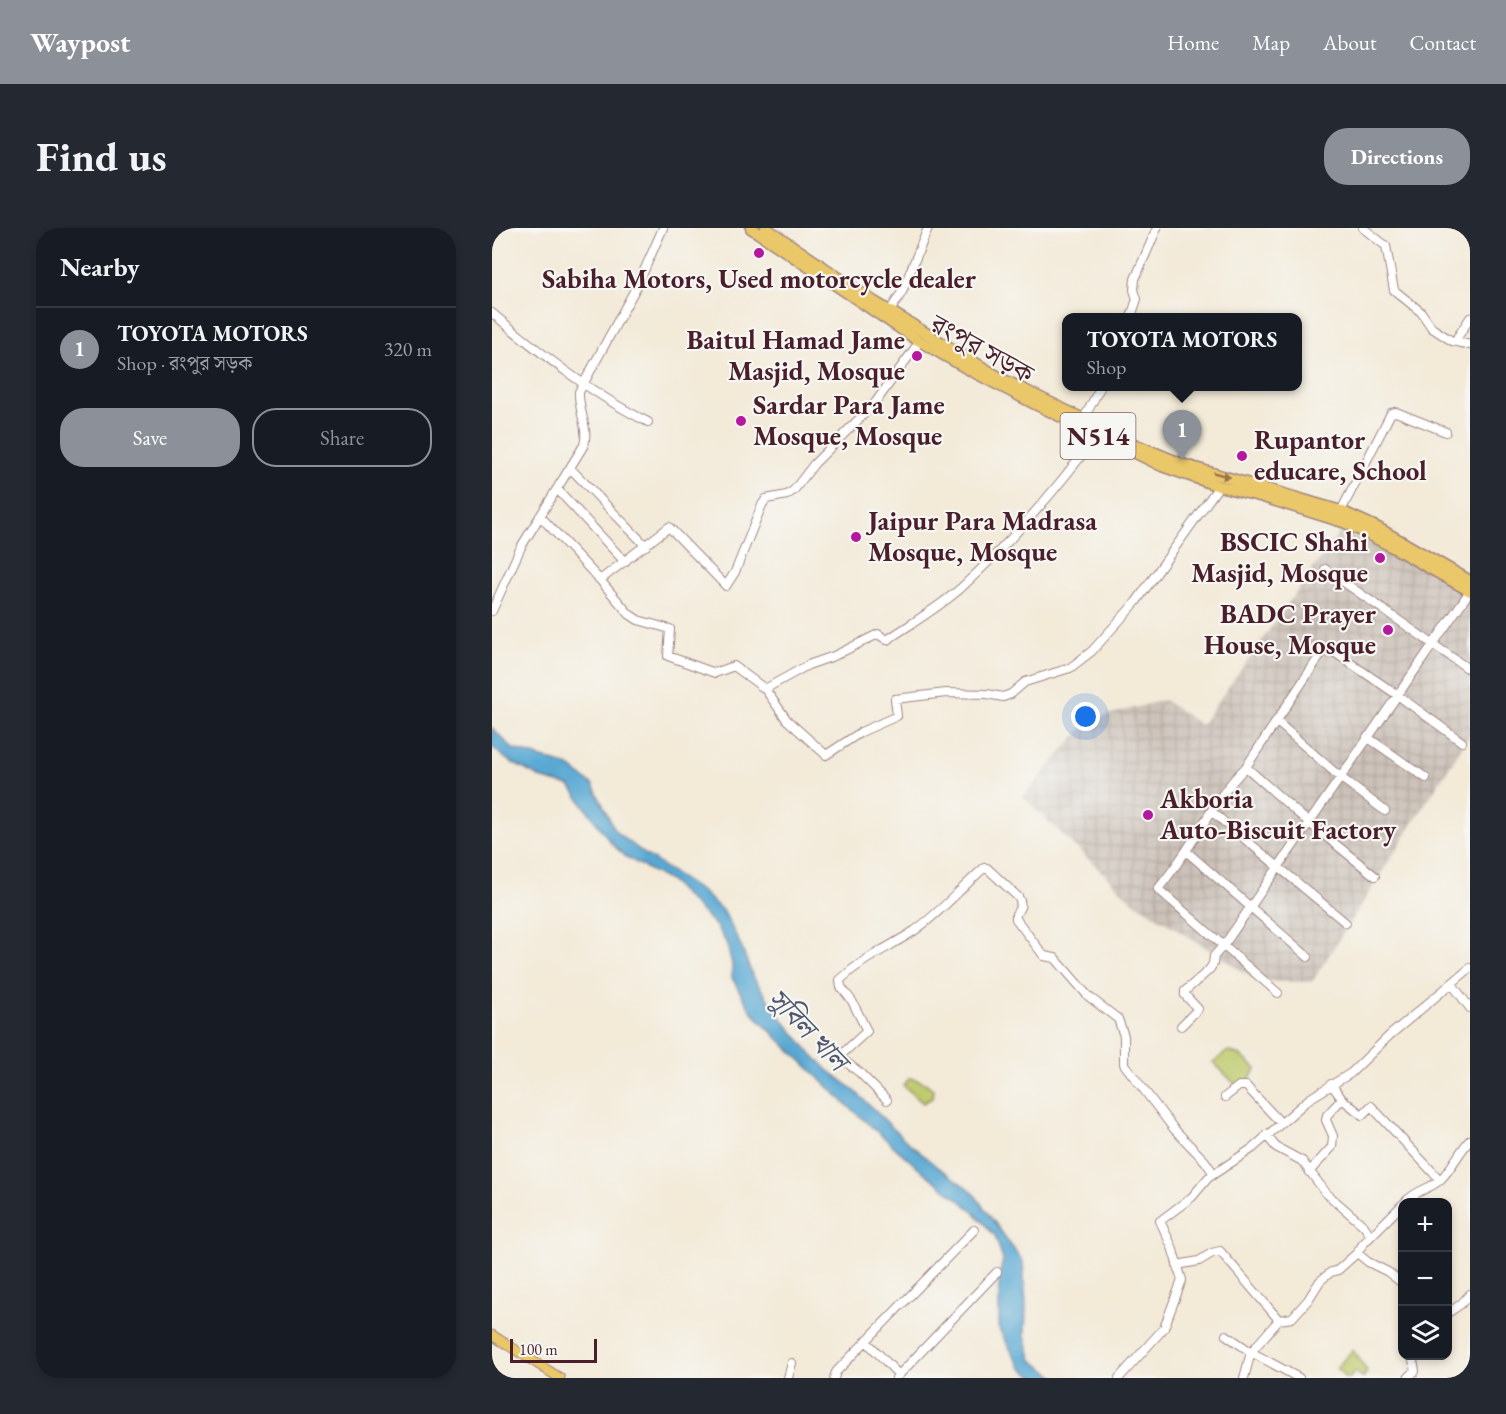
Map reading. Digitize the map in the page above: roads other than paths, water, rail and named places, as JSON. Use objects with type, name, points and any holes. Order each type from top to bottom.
[{"type":"highway","name":"রংপুর সড়ক","points":[[751,228],[920,341],[966,368],[1097,435],[1162,466],[1219,486],[1346,523],[1470,583]]},
{"type":"highway","name":"রংপুর সড়ক","points":[[766,228],[890,311],[1002,379],[1134,444],[1185,465],[1341,511],[1378,528],[1470,583]]},
{"type":"main road","points":[[492,1335],[560,1378]]},
{"type":"street","points":[[492,611],[521,548],[584,445],[586,439],[579,392],[639,282],[663,228]]},
{"type":"street","points":[[890,311],[902,292],[928,228]]},
{"type":"street","points":[[1133,313],[1137,299],[1134,290],[1135,279],[1157,228]]},
{"type":"street","points":[[1363,228],[1386,246],[1394,290],[1421,312],[1432,328],[1455,341],[1470,345]]},
{"type":"street","points":[[492,313],[583,382],[624,410],[648,422]]},
{"type":"street","points":[[1455,341],[1470,318]]},
{"type":"street","points":[[600,580],[669,528],[726,586],[735,572],[766,499],[788,495],[794,490],[814,464],[875,403],[920,341]]},
{"type":"street","points":[[1084,418],[1099,391]]},
{"type":"street","points":[[1341,511],[1391,413],[1396,412],[1446,432]]},
{"type":"street","points":[[765,688],[808,665],[834,656],[878,634],[887,640],[960,588],[1016,533],[1060,484],[1097,435]]},
{"type":"street","points":[[570,468],[646,546]]},
{"type":"street","points":[[540,516],[629,614],[638,620],[670,629],[668,656],[715,673],[734,666],[765,688],[786,720],[826,755],[861,732],[897,716],[895,699],[946,693],[987,694],[1003,697],[1011,694],[1025,682],[1070,668],[1092,651],[1136,602],[1219,486]]},
{"type":"street","points":[[557,489],[625,562]]},
{"type":"street","points":[[1325,569],[1470,670]]},
{"type":"street","points":[[1182,1026],[1198,1009],[1185,995],[1185,991],[1209,970],[1214,956],[1224,945],[1432,644],[1470,583]]},
{"type":"street","points":[[1278,993],[1158,889],[1186,851],[1210,811],[1235,777],[1246,767],[1328,648],[1462,742]]},
{"type":"street","points":[[1276,721],[1340,777],[1385,811]]},
{"type":"street","points":[[1366,737],[1426,778]]},
{"type":"street","points":[[1246,767],[1308,822],[1376,876]]},
{"type":"street","points":[[1210,811],[1346,923]]},
{"type":"street","points":[[1186,851],[1308,957]]},
{"type":"street","points":[[887,1100],[859,1072],[842,1059],[842,1054],[867,1031],[852,1001],[841,987],[840,980],[856,965],[914,931],[984,868],[987,868],[1021,901],[1016,919],[1044,956],[1055,958],[1088,996],[1118,1019],[1124,1036],[1124,1064],[1173,1129],[1205,1161],[1214,1174]]},
{"type":"street","points":[[1119,1378],[1164,1328],[1182,1280],[1172,1247],[1160,1221],[1192,1197],[1203,1182],[1253,1148],[1309,1099],[1351,1073],[1390,1035],[1470,968]]},
{"type":"street","points":[[1452,984],[1470,1008]]},
{"type":"street","points":[[1331,1084],[1342,1099],[1362,1115],[1371,1106],[1440,1179]]},
{"type":"street","points":[[1225,1097],[1239,1086],[1246,1086],[1281,1123]]},
{"type":"street","points":[[1309,1172],[1332,1146],[1333,1136],[1326,1120],[1327,1115],[1342,1099]]},
{"type":"street","points":[[1266,1135],[1276,1147],[1302,1161],[1326,1193],[1364,1226],[1371,1236]]},
{"type":"street","points":[[1409,1198],[1414,1193],[1432,1186],[1440,1179],[1470,1140]]},
{"type":"street","points":[[1244,1378],[1251,1352],[1279,1320],[1292,1318],[1308,1300],[1320,1281],[1343,1266],[1398,1210]]},
{"type":"street","points":[[834,1378],[836,1372],[974,1230]]},
{"type":"street","points":[[1177,1265],[1199,1261],[1220,1251],[1279,1320]]},
{"type":"street","points":[[1357,1253],[1398,1280]]},
{"type":"street","points":[[866,1341],[897,1376],[997,1272]]},
{"type":"street","points":[[1452,1312],[1470,1294]]},
{"type":"street","points":[[1226,1335],[1251,1352],[1299,1378]]},
{"type":"street","points":[[1413,1360],[1415,1371],[1423,1378]]},
{"type":"street","points":[[788,1378],[792,1364]]},
{"type":"street","points":[[1408,1378],[1415,1371]]},
{"type":"water","points":[[492,728],[513,749],[568,766],[593,785],[616,832],[702,892],[724,912],[753,977],[779,1015],[809,1051],[828,1070],[854,1090],[904,1139],[936,1166],[972,1191],[1023,1262],[1026,1305],[1025,1336],[1032,1360],[1057,1378],[1036,1378],[1021,1368],[999,1329],[999,1278],[1003,1260],[995,1236],[972,1210],[917,1167],[846,1104],[761,1022],[750,1009],[732,978],[732,964],[726,942],[716,926],[671,882],[626,857],[612,844],[570,786],[543,779],[509,761],[492,747]]},
{"type":"place","name":"Sabiha Motors, Used motorcycle dealer","points":[[759,253]]},
{"type":"place","name":"Baitul Hamad Jame Masjid, Mosque","points":[[917,356]]},
{"type":"place","name":"Sardar Para Jame Mosque, Mosque","points":[[741,421]]},
{"type":"place","name":"Rupantor educare, School","points":[[1242,456]]},
{"type":"place","name":"TOYOTA MOTORS","points":[[1182,460]]},
{"type":"place","name":"Jaipur Para Madrasa Mosque, Mosque","points":[[856,537]]},
{"type":"place","name":"BSCIC Shahi Masjid, Mosque","points":[[1380,558]]},
{"type":"place","name":"BADC Prayer House, Mosque","points":[[1388,630]]},
{"type":"place","name":"Akboria Auto-Biscuit Factory","points":[[1148,815]]},
{"type":"water label","name":"সুবিল খাল","points":[[808,1029]]}]
